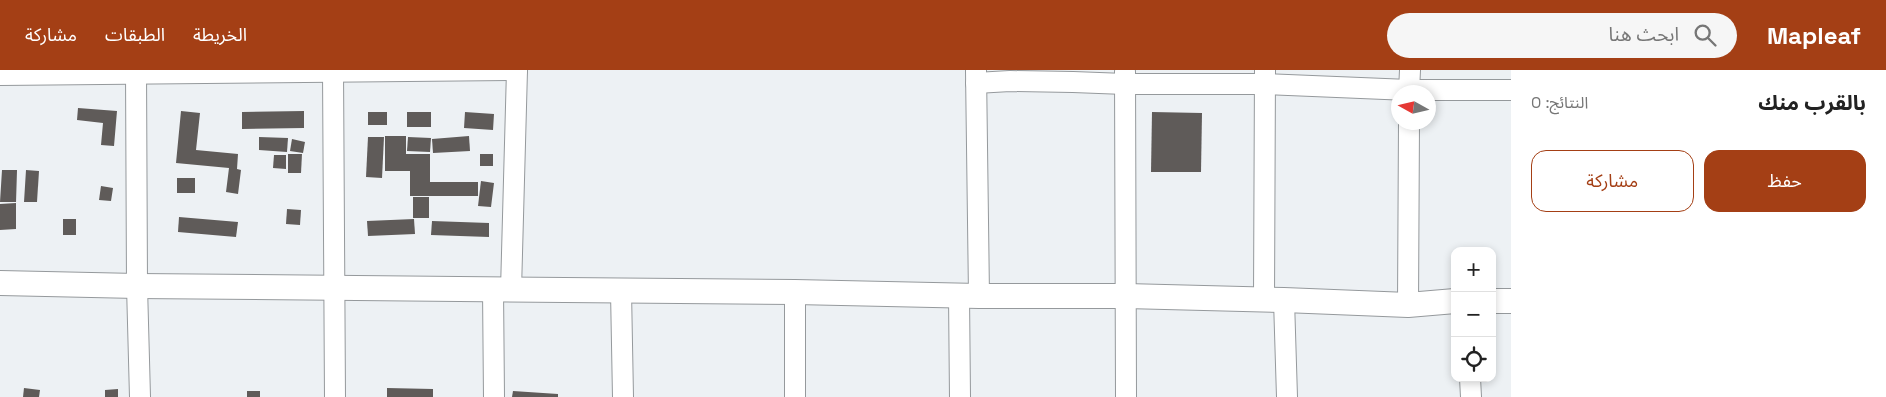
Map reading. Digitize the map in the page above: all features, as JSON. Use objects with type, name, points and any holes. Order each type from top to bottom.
[{"type":"street","points":[[0,75],[136,72],[517,70],[494,397]]},
{"type":"street","points":[[1409,85],[1410,70]]},
{"type":"street","points":[[333,71],[335,397]]},
{"type":"street","points":[[136,72],[137,286],[140,397]]},
{"type":"street","points":[[960,397],[969,295],[976,76],[1010,81],[1125,77],[1265,77],[1391,89]]},
{"type":"street","points":[[1125,77],[1126,397]]},
{"type":"street","points":[[1265,77],[1274,299],[1286,397]]},
{"type":"street","points":[[1436,91],[1511,90]]},
{"type":"street","points":[[1408,304],[1409,130]]},
{"type":"street","points":[[0,283],[1126,296],[1408,304],[1451,301]]},
{"type":"street","points":[[621,291],[623,397]]},
{"type":"street","points":[[795,292],[795,397]]},
{"type":"street","points":[[1496,301],[1511,301]]},
{"type":"street","points":[[1470,382],[1470,397]]},
{"type":"building","points":[[78,108],[117,111],[114,146],[101,145],[103,123],[77,120]]},
{"type":"building","points":[[181,111],[200,113],[196,150],[238,154],[237,169],[241,170],[238,194],[226,192],[229,168],[176,163]]},
{"type":"building","points":[[304,111],[304,128],[242,129],[242,112]]},
{"type":"building","points":[[368,112],[387,112],[387,125],[368,125]]},
{"type":"building","points":[[407,112],[431,112],[431,127],[407,127]]},
{"type":"building","points":[[465,112],[494,114],[493,130],[464,128]]},
{"type":"building","points":[[1152,112],[1202,113],[1201,172],[1151,172]]},
{"type":"building","points":[[385,136],[406,136],[406,154],[430,154],[430,182],[478,182],[478,196],[410,196],[410,171],[385,171]]},
{"type":"building","points":[[469,136],[470,151],[433,153],[432,139]]},
{"type":"building","points":[[259,137],[288,138],[287,152],[259,150]]},
{"type":"building","points":[[368,137],[384,137],[382,178],[366,177]]},
{"type":"building","points":[[408,137],[431,138],[430,152],[407,151]]},
{"type":"building","points":[[292,139],[305,142],[303,153],[290,151]]},
{"type":"building","points":[[288,154],[302,154],[301,173],[288,173]]},
{"type":"building","points":[[480,154],[493,154],[493,166],[480,166]]},
{"type":"building","points":[[274,155],[286,155],[286,169],[273,168]]},
{"type":"building","points":[[2,170],[17,170],[16,202],[0,202]]},
{"type":"building","points":[[26,170],[39,171],[37,202],[24,202]]},
{"type":"building","points":[[177,178],[195,178],[195,193],[177,193]]},
{"type":"building","points":[[481,181],[494,183],[491,207],[478,206]]},
{"type":"building","points":[[101,186],[113,188],[111,201],[99,200]]},
{"type":"building","points":[[413,197],[429,197],[429,218],[413,218]]},
{"type":"building","points":[[16,203],[16,229],[0,230],[0,204]]},
{"type":"building","points":[[287,209],[301,210],[300,225],[286,224]]},
{"type":"building","points":[[179,217],[238,222],[236,237],[178,232]]},
{"type":"building","points":[[63,219],[76,219],[76,235],[63,235]]},
{"type":"building","points":[[414,219],[415,234],[368,236],[367,221]]},
{"type":"building","points":[[432,221],[489,223],[489,237],[431,235]]},
{"type":"building","points":[[24,388],[40,390],[39,397],[23,397]]},
{"type":"building","points":[[387,388],[433,389],[433,397],[387,397]]},
{"type":"building","points":[[118,389],[118,397],[105,397],[105,390]]},
{"type":"building","points":[[247,391],[260,391],[260,397],[247,397]]},
{"type":"building","points":[[513,391],[558,394],[558,397],[512,397]]}]
